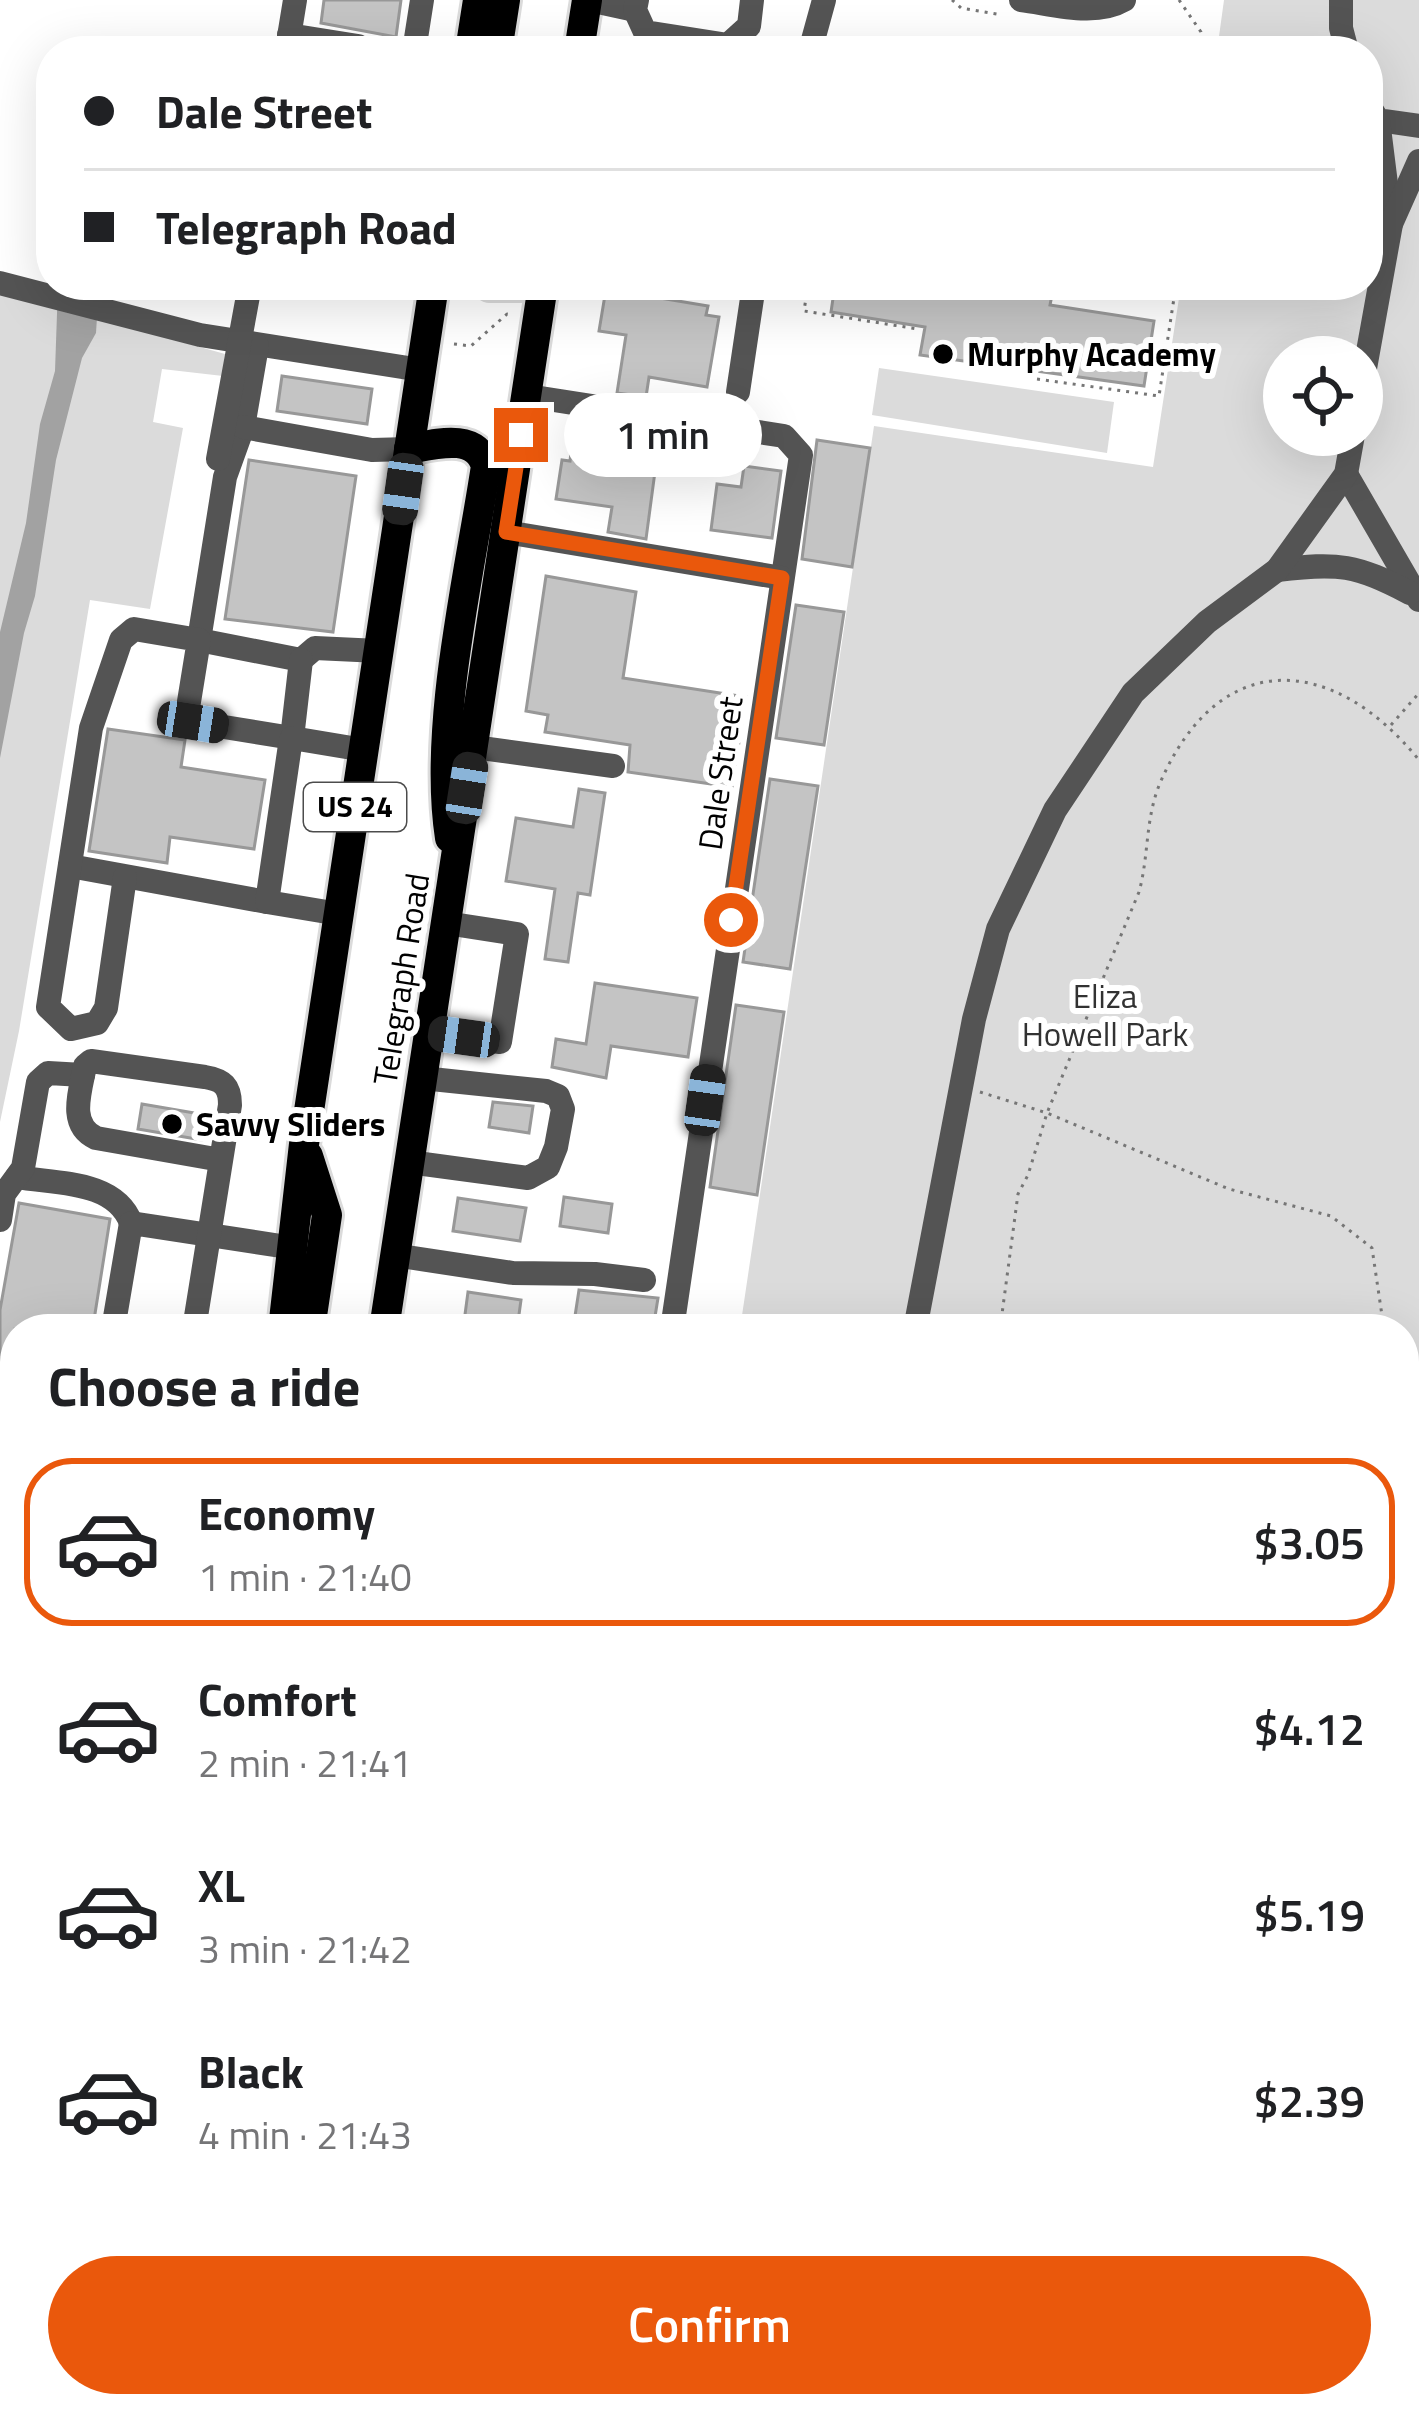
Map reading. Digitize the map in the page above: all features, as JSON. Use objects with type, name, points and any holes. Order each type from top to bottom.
[{"type":"main road","points":[[472,36],[478,0]]},
{"type":"main road","points":[[499,36],[505,0]]},
{"type":"main road","points":[[582,36],[588,0]]},
{"type":"main road","name":"US 24","points":[[285,1314],[304,1144],[432,300]]},
{"type":"main road","name":"Telegraph Road","points":[[386,1314],[541,300]]},
{"type":"main road","points":[[410,449],[461,442],[478,450],[486,466],[446,746],[443,794],[455,868]]},
{"type":"main road","points":[[304,1144],[327,1215],[312,1314]]},
{"type":"street","points":[[289,36],[295,0]]},
{"type":"street","points":[[416,36],[422,0]]},
{"type":"street","points":[[588,0],[636,5],[645,32],[671,36]]},
{"type":"street","points":[[738,36],[749,26],[752,0]]},
{"type":"street","points":[[814,36],[824,0]]},
{"type":"street","points":[[1022,0],[1081,8],[1124,0]]},
{"type":"street","points":[[1341,0],[1343,36]]},
{"type":"street","points":[[1383,115],[1419,126]]},
{"type":"street","points":[[1383,264],[1390,224],[1419,161]]},
{"type":"street","points":[[1383,178],[1390,224]]},
{"type":"street","points":[[0,283],[36,292]]},
{"type":"street","points":[[67,300],[249,345],[422,370]]},
{"type":"street","points":[[250,300],[243,427],[225,477],[188,714],[193,722],[364,750]]},
{"type":"street","points":[[738,392],[752,300]]},
{"type":"street","points":[[1371,336],[1377,300]]},
{"type":"street","points":[[218,459],[249,345]]},
{"type":"street","name":"Dale Street","points":[[528,396],[784,436],[801,455],[674,1314]]},
{"type":"street","points":[[243,427],[372,450],[410,449]]},
{"type":"street","points":[[918,1314],[961,1086],[998,929],[1055,811],[1132,693],[1207,622],[1277,570],[1346,474],[1349,456]]},
{"type":"street","points":[[1346,474],[1416,597]]},
{"type":"street","points":[[506,532],[782,578]]},
{"type":"street","points":[[1277,570],[1322,564],[1363,569],[1416,597]]},
{"type":"street","points":[[125,877],[106,1008],[98,1023],[71,1029],[48,1007],[91,728],[121,640],[134,629],[301,660]]},
{"type":"street","points":[[267,902],[301,660],[315,648],[379,651]]},
{"type":"street","points":[[474,748],[614,766]]},
{"type":"street","points":[[70,866],[339,914]]},
{"type":"street","points":[[429,1033],[500,1042],[517,934],[446,923]]},
{"type":"street","points":[[196,1314],[230,1105],[226,1086],[218,1079],[91,1061],[83,1075],[78,1123],[91,1136],[221,1160]]},
{"type":"street","points":[[0,1220],[4,1194],[23,1168],[38,1082],[47,1073],[83,1075]]},
{"type":"street","points":[[409,1162],[528,1178],[548,1166],[563,1109],[558,1096],[546,1091],[422,1078]]},
{"type":"street","points":[[16,1178],[105,1193],[119,1201],[131,1223],[116,1314]]},
{"type":"street","points":[[131,1223],[294,1248]]},
{"type":"street","points":[[394,1256],[513,1273],[644,1280]]},
{"type":"path","points":[[1178,0],[1202,36]]},
{"type":"path","points":[[454,344],[470,346],[516,300]]},
{"type":"path","points":[[806,300],[804,311],[918,328]]},
{"type":"path","points":[[1037,379],[1159,395],[1174,300]]},
{"type":"path","points":[[1002,1314],[1018,1194],[1139,892],[1147,829],[1159,786],[1196,720],[1258,682],[1284,679],[1328,688],[1360,704],[1390,726],[1419,760]]},
{"type":"path","points":[[1390,726],[1419,693]]},
{"type":"path","points":[[961,1086],[1047,1113],[1229,1190],[1331,1216],[1372,1247],[1382,1314]]},
{"type":"green space","name":"Eliza Howell Park","points":[[1224,0],[1419,0],[1419,1314],[742,1314],[874,426],[1153,467],[1179,300],[1383,300],[1383,36],[1219,36]]},
{"type":"green space","points":[[0,291],[225,354],[223,376],[162,369],[153,422],[183,428],[150,609],[90,600],[0,1122]]},
{"type":"green space","points":[[879,368],[1114,402],[1107,453],[872,415]]},
{"type":"shaded area","points":[[57,300],[98,300],[96,333],[82,358],[56,460],[35,596],[0,758],[0,632],[26,523],[40,424],[55,371]]},
{"type":"building","points":[[324,0],[401,0],[396,36],[321,23]]},
{"type":"building","points":[[604,300],[672,300],[708,306],[706,315],[719,317],[707,387],[649,377],[646,397],[617,393],[626,335],[599,331]]},
{"type":"building","points":[[833,300],[1051,300],[1050,305],[1154,321],[1144,386],[920,355],[925,327],[831,312]]},
{"type":"building","points":[[282,376],[372,389],[367,424],[277,411]]},
{"type":"building","points":[[609,426],[660,434],[646,539],[608,532],[612,507],[556,499],[562,460],[570,461],[571,452],[604,457]]},
{"type":"building","points":[[817,440],[870,448],[852,567],[802,559]]},
{"type":"building","points":[[249,460],[356,476],[333,632],[225,619]]},
{"type":"building","points":[[744,466],[781,471],[772,538],[711,530],[717,484],[741,487]]},
{"type":"building","points":[[546,576],[636,592],[623,678],[746,697],[732,787],[628,772],[630,745],[545,732],[548,715],[526,711]]},
{"type":"building","points":[[796,605],[844,612],[824,745],[776,738]]},
{"type":"building","points":[[108,729],[185,740],[181,767],[265,780],[254,849],[170,837],[167,863],[89,851]]},
{"type":"building","points":[[770,779],[818,786],[790,969],[743,962]]},
{"type":"building","points":[[579,789],[605,793],[590,895],[578,893],[568,962],[545,959],[555,889],[506,881],[516,818],[573,827]]},
{"type":"building","points":[[595,983],[697,998],[688,1057],[611,1046],[606,1078],[552,1067],[556,1039],[586,1044]]},
{"type":"building","points":[[736,1005],[784,1012],[757,1195],[710,1187]]},
{"type":"building","points":[[493,1102],[533,1106],[529,1133],[489,1127]]},
{"type":"building","name":"Savvy Sliders","points":[[142,1104],[206,1115],[202,1140],[138,1129]]},
{"type":"building","points":[[564,1197],[612,1204],[608,1233],[560,1226]]},
{"type":"building","points":[[458,1198],[526,1208],[520,1241],[453,1231]]},
{"type":"building","points":[[19,1203],[110,1219],[95,1314],[0,1314]]},
{"type":"building","points":[[579,1290],[658,1298],[655,1314],[575,1314]]},
{"type":"building","points":[[468,1292],[521,1300],[519,1314],[465,1314]]},
{"type":"place","name":"Murphy Academy","points":[[943,354]]},
{"type":"place","name":"Savvy Sliders","points":[[172,1124]]},
{"type":"route","points":[[521,435],[506,532],[782,578],[731,920]]}]
